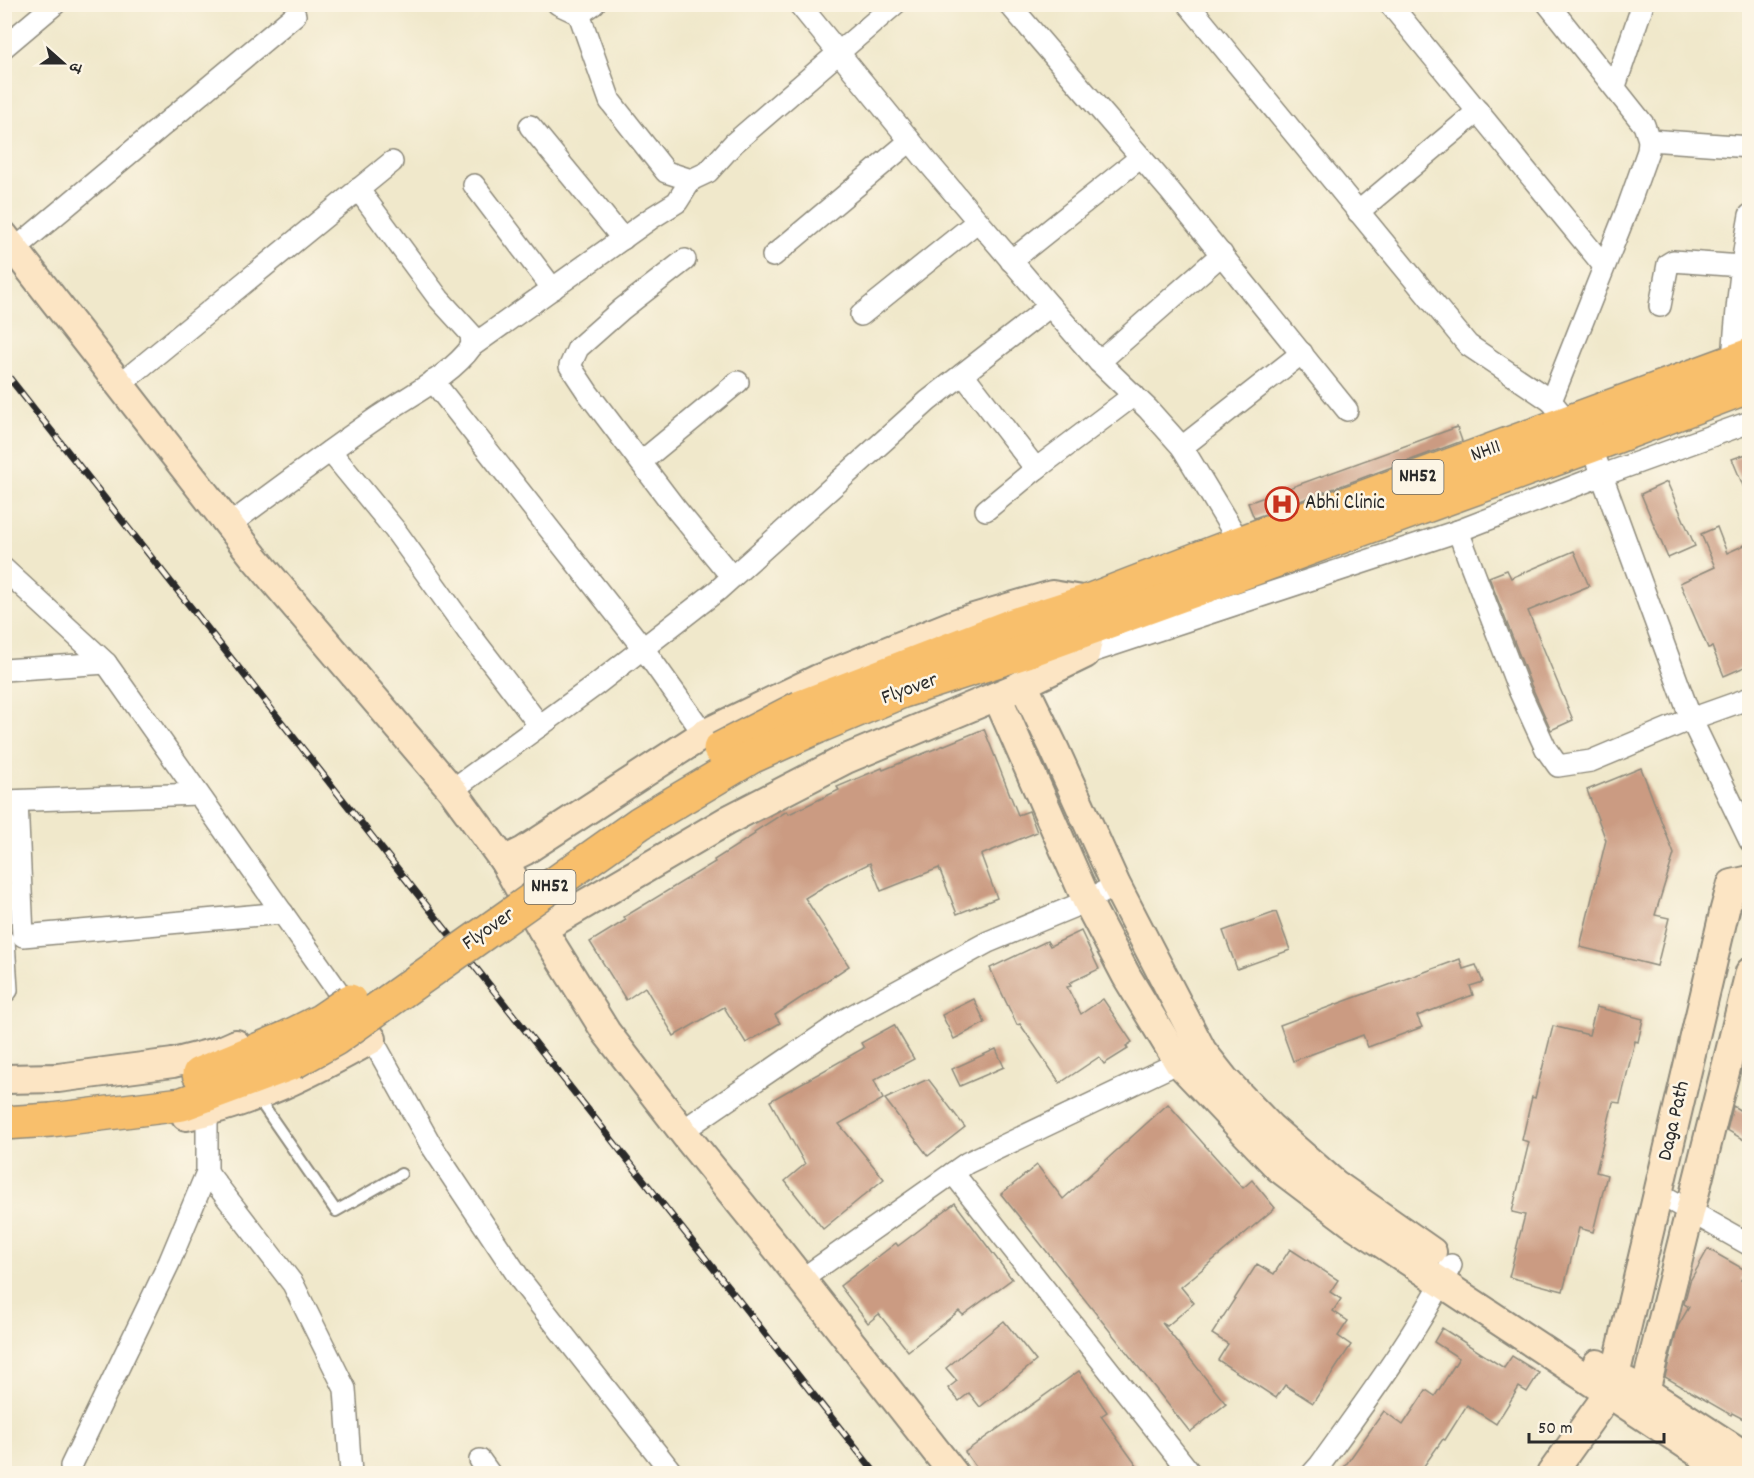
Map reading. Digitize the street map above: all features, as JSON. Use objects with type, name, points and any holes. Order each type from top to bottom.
[{"type":"highway","name":"NH11","points":[[1088,627],[1240,543],[1559,412],[1744,367]]},
{"type":"highway","name":"NH52","points":[[1088,627],[1597,460],[1744,367]]},
{"type":"highway","name":"Flyover","points":[[4,1101],[88,1094],[177,1082],[294,1035],[322,1020],[626,806],[737,739],[903,691],[1027,651],[1088,627]]},
{"type":"highway","name":"Flyover","points":[[4,1123],[51,1120],[182,1104],[292,1063],[335,1039],[640,823],[751,757],[809,717]]},
{"type":"street","points":[[4,47],[54,4]]},
{"type":"street","points":[[558,4],[586,9],[610,101],[666,172],[690,180]]},
{"type":"street","points":[[799,4],[1011,261],[1099,362],[1134,395],[1182,447],[1240,543]]},
{"type":"street","points":[[229,525],[330,451],[433,381],[465,356],[472,346],[677,202],[690,180],[708,172],[734,143],[895,4]]},
{"type":"street","points":[[1009,4],[1222,254],[1347,410]]},
{"type":"street","points":[[1188,4],[1467,345],[1559,412],[1597,460],[1691,719],[1749,841]]},
{"type":"street","points":[[1390,4],[1604,266]]},
{"type":"street","points":[[1548,4],[1644,124],[1649,140],[1648,151],[1629,207],[1604,266],[1559,412]]},
{"type":"street","points":[[1615,86],[1643,4]]},
{"type":"street","points":[[295,15],[10,242],[229,525],[452,790],[504,861],[542,929],[606,1032],[954,1473]]},
{"type":"street","points":[[1358,212],[1478,111]]},
{"type":"street","points":[[530,126],[623,239]]},
{"type":"street","points":[[1649,140],[1749,147]]},
{"type":"street","points":[[773,256],[910,141]]},
{"type":"street","points":[[1011,261],[1141,157]]},
{"type":"street","points":[[119,385],[392,162]]},
{"type":"street","points":[[474,185],[553,289]]},
{"type":"street","points":[[358,189],[439,299],[471,334],[472,346]]},
{"type":"street","points":[[1744,367],[1741,266],[1749,215]]},
{"type":"street","points":[[861,315],[978,221]]},
{"type":"street","points":[[1099,362],[1222,254]]},
{"type":"street","points":[[685,260],[622,309],[578,348],[570,366],[676,508],[732,577]]},
{"type":"street","points":[[1660,306],[1668,264],[1673,261],[1741,266]]},
{"type":"street","points":[[452,790],[643,648],[732,577],[928,401],[1050,306]]},
{"type":"street","points":[[1182,447],[1302,353]]},
{"type":"street","points":[[963,374],[1036,469]]},
{"type":"street","points":[[433,381],[643,648],[704,735]]},
{"type":"street","points":[[641,462],[738,382]]},
{"type":"street","points":[[986,510],[1134,395]]},
{"type":"street","points":[[542,929],[728,820],[846,759],[1023,684],[1088,627],[1458,531],[1597,460],[1749,422]]},
{"type":"street","points":[[330,451],[395,530],[540,726]]},
{"type":"street","points":[[1458,531],[1519,690],[1546,748],[1558,766],[1592,761],[1691,719],[1749,698]]},
{"type":"street","points":[[4,569],[106,663],[372,1039],[431,1145],[522,1282],[673,1473]]},
{"type":"street","points":[[504,861],[524,851],[704,735],[818,679],[957,623],[1052,595],[1088,627]]},
{"type":"street","points":[[4,670],[106,663]]},
{"type":"street","points":[[1023,684],[1116,885],[1190,1057]]},
{"type":"street","points":[[998,696],[1087,901],[1127,977],[1190,1057],[1224,1079],[1270,1127],[1319,1170],[1446,1273],[1612,1385],[1749,1459]]},
{"type":"street","points":[[198,794],[11,801],[23,936],[283,914]]},
{"type":"street","name":"Daga Path","points":[[1612,1385],[1725,909],[1732,884],[1749,880]]},
{"type":"street","points":[[682,1131],[846,1019],[988,942],[1087,901],[1116,885]]},
{"type":"street","points":[[4,941],[7,990],[4,993]]},
{"type":"street","points":[[1641,1401],[1691,1212],[1749,972]]},
{"type":"street","points":[[4,1079],[58,1078],[173,1063],[220,1051],[283,1025],[339,993]]},
{"type":"street","points":[[283,1025],[311,1073]]},
{"type":"street","points":[[4,1136],[67,1131],[188,1115],[243,1102],[311,1073],[372,1039]]},
{"type":"street","points":[[802,1279],[967,1163],[1190,1057]]},
{"type":"street","points":[[73,1473],[71,1466],[169,1263],[207,1172],[207,1110]]},
{"type":"street","points":[[207,1172],[294,1284],[345,1389],[351,1473]]},
{"type":"street","points":[[953,1173],[1191,1473]]},
{"type":"street","points":[[1658,1193],[1749,1245]]},
{"type":"street","points":[[1312,1473],[1320,1466],[1379,1383],[1446,1273]]},
{"type":"street","points":[[1551,1473],[1612,1385]]},
{"type":"street","points":[[1641,1401],[1731,1473]]},
{"type":"lane","points":[[256,1096],[336,1211],[401,1174]]},
{"type":"building","points":[[1457,427],[1462,441],[1254,518],[1248,503]]},
{"type":"building","points":[[1749,453],[1749,500],[1732,459]]},
{"type":"building","points":[[1667,482],[1695,546],[1668,558],[1641,494]]},
{"type":"building","points":[[1717,527],[1727,553],[1749,543],[1749,665],[1724,676],[1712,647],[1708,648],[1680,583],[1715,567],[1701,534]]},
{"type":"building","points":[[1574,551],[1589,586],[1528,611],[1573,720],[1551,730],[1489,577],[1507,570],[1511,578]]},
{"type":"building","points":[[984,729],[1018,815],[1029,811],[1037,832],[981,855],[997,898],[957,914],[939,868],[881,891],[870,863],[828,884],[805,898],[849,966],[775,1015],[780,1023],[746,1043],[724,1007],[674,1036],[645,987],[626,1000],[590,942],[626,920],[624,917],[715,862],[714,860],[787,811],[789,814],[839,790],[837,787]]},
{"type":"building","points":[[1641,768],[1674,854],[1655,915],[1669,918],[1657,966],[1580,947],[1606,840],[1587,790]]},
{"type":"building","points":[[1276,912],[1290,950],[1237,969],[1223,931]]},
{"type":"building","points":[[1081,931],[1099,969],[1069,983],[1071,986],[1067,987],[1081,1014],[1103,999],[1132,1042],[1126,1046],[1128,1049],[1104,1064],[1099,1057],[1060,1083],[1020,1024],[1017,1025],[990,968],[1047,941],[1050,946]]},
{"type":"building","points":[[1460,959],[1463,969],[1476,965],[1483,982],[1470,986],[1473,995],[1417,1016],[1422,1027],[1368,1047],[1363,1035],[1293,1061],[1280,1025]]},
{"type":"building","points":[[974,999],[985,1023],[954,1039],[942,1015]]},
{"type":"building","points":[[1596,1007],[1643,1019],[1638,1042],[1635,1041],[1620,1103],[1613,1102],[1596,1172],[1607,1175],[1593,1232],[1579,1228],[1563,1291],[1509,1277],[1525,1215],[1512,1212],[1529,1142],[1522,1140],[1553,1026],[1589,1035]]},
{"type":"building","points":[[894,1025],[914,1059],[874,1080],[883,1099],[839,1124],[884,1179],[823,1229],[785,1181],[805,1164],[770,1101],[864,1048],[861,1043]]},
{"type":"building","points":[[996,1049],[1004,1067],[960,1086],[952,1069]]},
{"type":"building","points":[[929,1080],[965,1127],[928,1156],[885,1099]]},
{"type":"building","points":[[1168,1104],[1243,1188],[1252,1180],[1275,1208],[1181,1287],[1194,1303],[1167,1326],[1162,1323],[1226,1404],[1190,1432],[1001,1194],[1037,1165],[1063,1199]]},
{"type":"building","points":[[1733,1106],[1749,1116],[1749,1143],[1727,1130]]},
{"type":"building","points":[[955,1203],[1012,1279],[963,1315],[959,1311],[908,1351],[879,1314],[868,1323],[840,1286],[896,1243],[898,1246]]},
{"type":"building","points":[[1290,1249],[1338,1280],[1330,1292],[1341,1299],[1333,1311],[1348,1321],[1338,1336],[1351,1345],[1313,1403],[1285,1385],[1276,1398],[1218,1360],[1228,1344],[1212,1334],[1257,1264],[1274,1274]]},
{"type":"building","points":[[1708,1249],[1747,1271],[1741,1280],[1749,1285],[1749,1422],[1732,1413],[1731,1415],[1665,1377],[1678,1326],[1689,1307],[1684,1304],[1690,1281]]},
{"type":"building","points":[[1004,1321],[1036,1361],[980,1407],[969,1393],[959,1401],[948,1388],[957,1381],[946,1368]]},
{"type":"building","points":[[1442,1328],[1504,1368],[1512,1356],[1539,1373],[1527,1392],[1519,1387],[1496,1424],[1467,1405],[1445,1440],[1443,1439],[1419,1473],[1340,1473],[1384,1411],[1403,1425],[1426,1390],[1435,1396],[1459,1358],[1434,1342]]},
{"type":"building","points":[[1079,1371],[1107,1412],[1101,1416],[1142,1473],[980,1473],[965,1452]]},
{"type":"railway","points":[[4,371],[876,1474]]},
{"type":"place","name":"Abhi Clinic","points":[[1282,504]]}]
